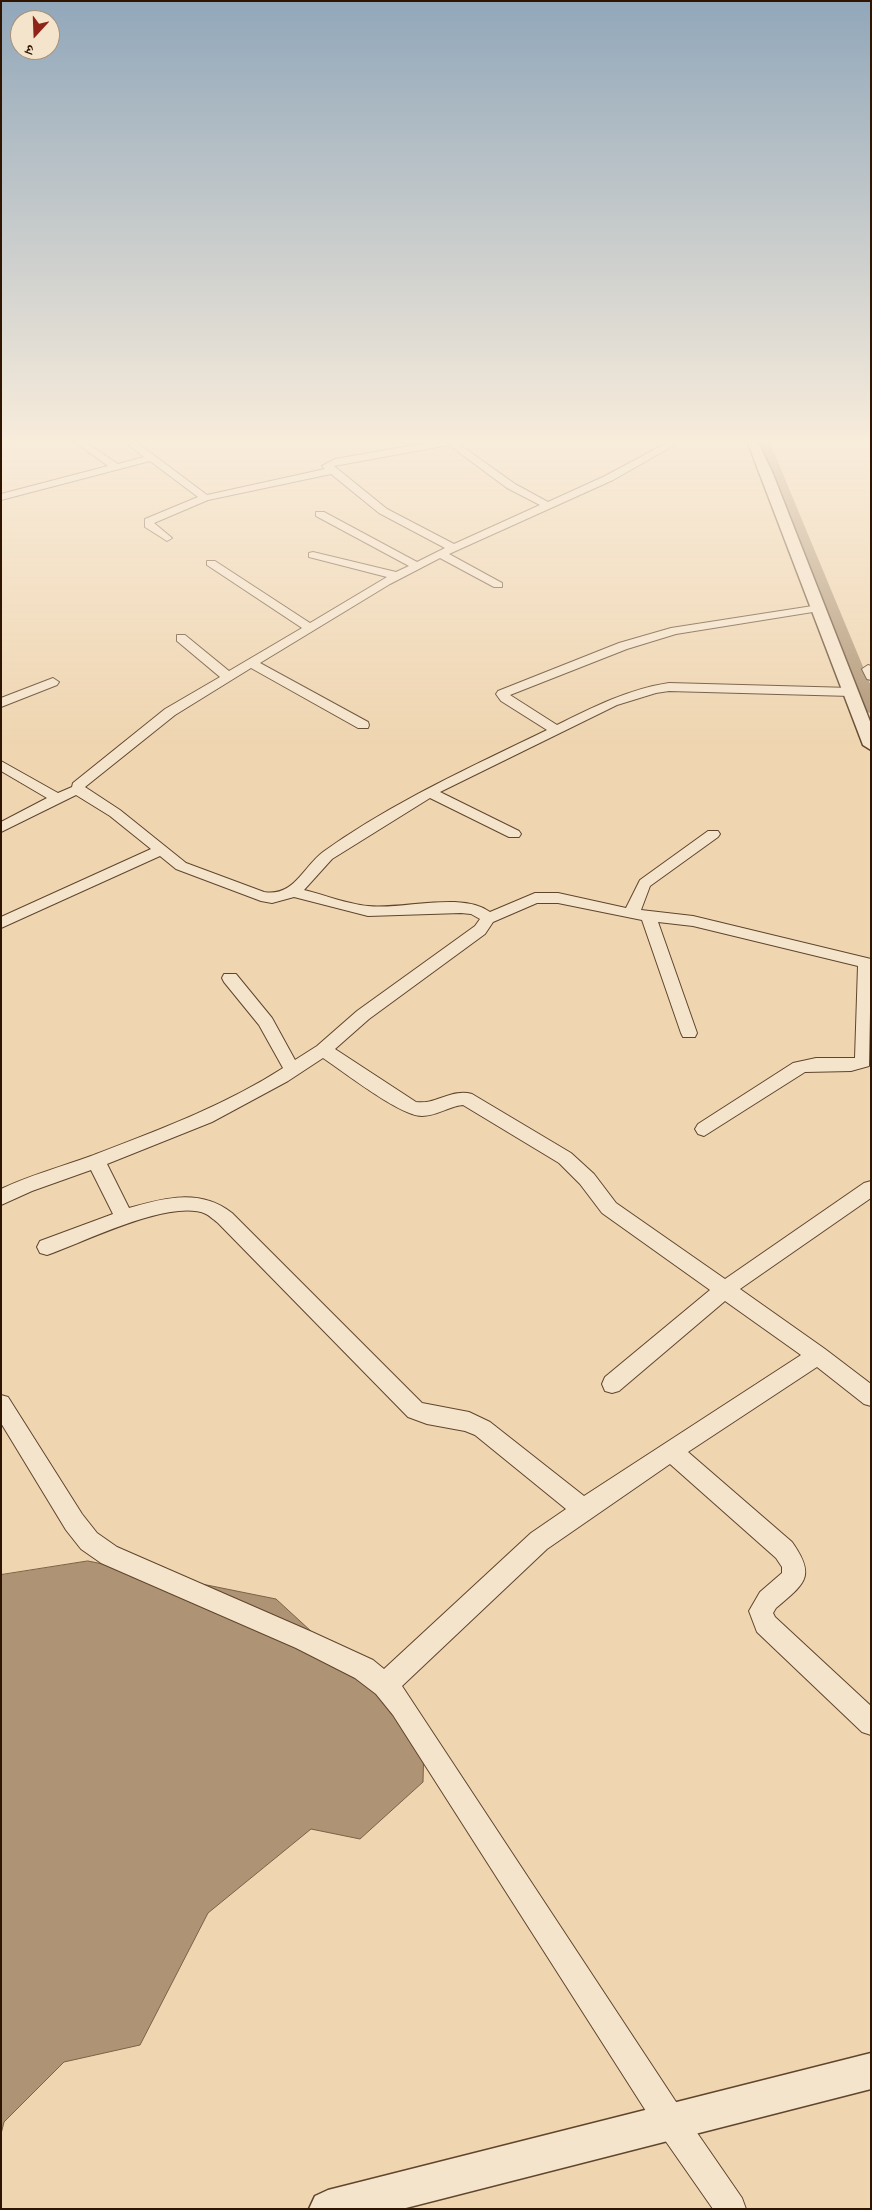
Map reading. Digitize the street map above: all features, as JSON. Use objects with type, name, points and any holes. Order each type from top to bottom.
[{"type":"street","points":[[371,541],[417,566]]},
{"type":"street","points":[[431,541],[498,585]]},
{"type":"street","points":[[1,828],[78,788],[82,782],[170,712],[227,676],[397,576],[469,541]]},
{"type":"street","points":[[793,541],[871,745]]},
{"type":"street","points":[[313,555],[397,576]]},
{"type":"street","points":[[212,563],[310,628]]},
{"type":"street","points":[[555,728],[502,694],[650,637],[705,625],[818,608]]},
{"type":"street","points":[[181,638],[227,676]]},
{"type":"street","points":[[250,663],[363,725]]},
{"type":"street","points":[[1,703],[53,682]]},
{"type":"street","points":[[294,892],[327,856],[398,809],[555,728],[612,702],[654,689],[685,687],[851,692]]},
{"type":"street","points":[[1,764],[56,798]]},
{"type":"street","points":[[78,788],[85,796],[115,813],[181,866],[260,896],[272,898],[294,892],[368,912],[461,908],[475,910],[488,918]]},
{"type":"street","points":[[429,792],[514,834]]},
{"type":"street","points":[[689,1033],[640,914],[640,892],[645,883],[713,834]]},
{"type":"street","points":[[1,923],[160,851]]},
{"type":"street","points":[[1,1198],[25,1186],[96,1161],[243,1099],[323,1050],[363,1015],[480,930],[488,918],[524,902],[544,897],[640,914],[694,921],[868,963],[864,1062],[855,1065],[816,1062],[799,1067],[704,1129]]},
{"type":"street","points":[[230,978],[266,1022],[292,1070]]},
{"type":"street","points":[[323,1050],[412,1108],[423,1111],[432,1109],[453,1098],[466,1099],[565,1158],[587,1178],[597,1195],[609,1208],[818,1355],[871,1397]]},
{"type":"street","points":[[96,1161],[124,1218]]},
{"type":"street","points":[[612,1384],[724,1290],[871,1188]]},
{"type":"street","points":[[47,1247],[124,1218],[175,1205],[195,1205],[215,1211],[415,1410],[438,1418],[466,1421],[493,1434],[583,1509]]},
{"type":"street","points":[[385,1685],[539,1541],[670,1451],[818,1355]]},
{"type":"street","points":[[1,1404],[74,1522],[89,1541],[109,1555],[312,1644],[364,1669],[385,1685],[402,1706],[670,2122],[731,2209]]},
{"type":"street","points":[[670,1451],[784,1550],[794,1564],[794,1578],[768,1600],[761,1611],[764,1624],[871,1722]]},
{"type":"street","points":[[328,2209],[871,2071]]},
{"type":"shaded area","points":[[88,1561],[276,1599],[385,1699],[424,1742],[423,1782],[360,1839],[311,1829],[208,1913],[140,2045],[64,2062],[4,2122],[1,2134],[1,1575]]},
{"type":"waterway","points":[[804,541],[871,708]]}]
